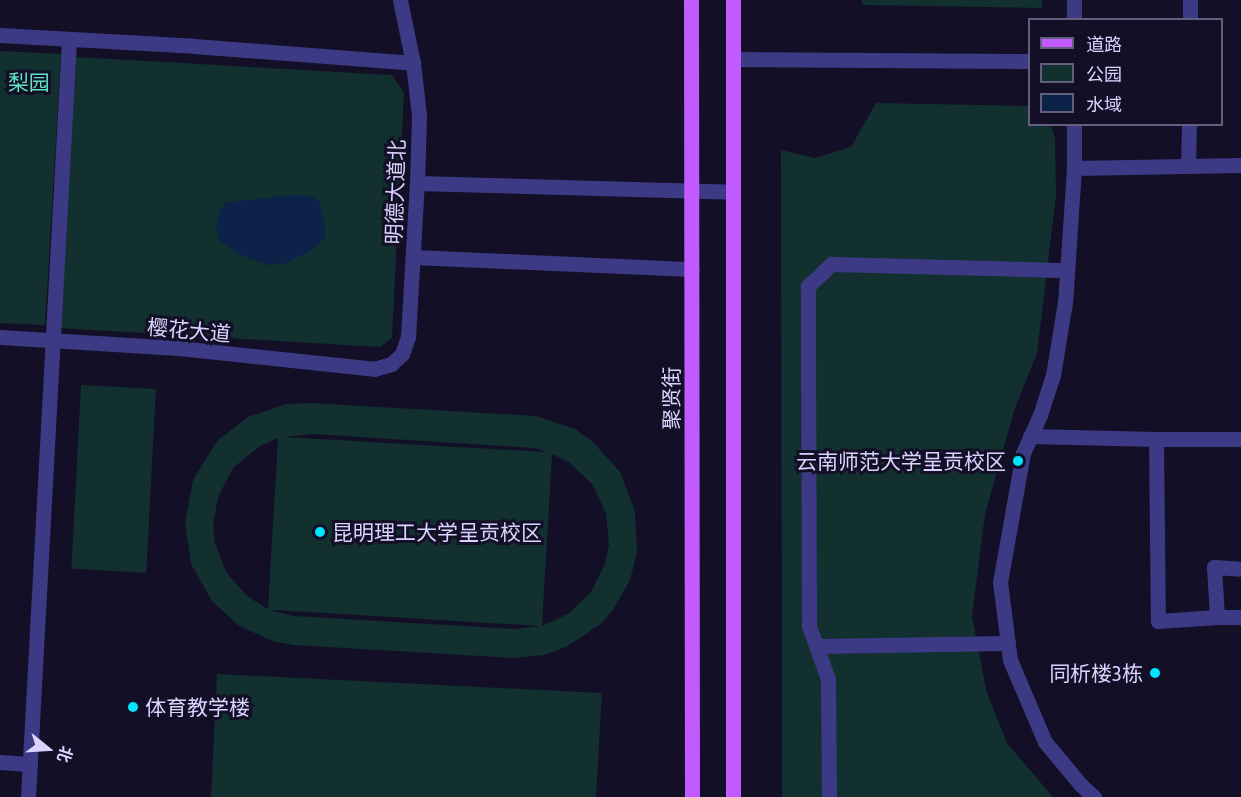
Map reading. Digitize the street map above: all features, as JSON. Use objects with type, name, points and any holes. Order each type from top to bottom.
[{"type":"main road","name":"聚贤街","points":[[690,0],[692,797]]},
{"type":"main road","points":[[733,0],[733,797]]},
{"type":"street","name":"明德大道北","points":[[374,369],[391,364],[402,354],[408,337],[414,257],[419,115],[413,63],[400,0]]},
{"type":"street","points":[[1074,0],[1074,18]]},
{"type":"street","points":[[1190,0],[1190,18]]},
{"type":"street","points":[[0,35],[413,63]]},
{"type":"street","points":[[28,797],[69,39]]},
{"type":"street","points":[[733,58],[1028,61]]},
{"type":"street","points":[[1074,126],[1074,168],[1067,270],[1053,375],[1023,453],[1000,582],[1010,660],[1045,742],[1081,786],[1095,797]]},
{"type":"street","points":[[1188,166],[1189,126]]},
{"type":"street","points":[[1074,168],[1241,165]]},
{"type":"street","points":[[417,183],[733,192]]},
{"type":"street","points":[[414,257],[692,269]]},
{"type":"street","points":[[828,797],[828,679],[809,626],[808,286],[832,264],[1067,270]]},
{"type":"street","name":"樱花大道","points":[[0,337],[179,348],[374,369]]},
{"type":"street","points":[[1030,436],[1241,439]]},
{"type":"street","points":[[1156,438],[1158,621],[1241,617]]},
{"type":"street","points":[[1217,617],[1214,567],[1241,568]]},
{"type":"street","points":[[816,646],[1008,643]]},
{"type":"street","points":[[0,762],[30,764]]},
{"type":"green space","points":[[861,0],[1042,0],[1042,8],[863,5]]},
{"type":"green space","name":"梨园","points":[[0,51],[61,54],[45,325],[0,323]]},
{"type":"green space","points":[[76,57],[392,75],[404,93],[392,338],[380,347],[59,328]]},
{"type":"green space","points":[[876,103],[1028,106],[1028,126],[1051,126],[1055,139],[1056,196],[1037,353],[1015,408],[985,514],[972,616],[986,690],[1007,743],[1053,797],[782,797],[781,150],[815,158],[851,147]]},
{"type":"green space","points":[[81,385],[156,389],[146,573],[71,569]]},
{"type":"green space","points":[[310,403],[536,416],[575,429],[592,441],[620,472],[635,511],[637,553],[630,580],[613,610],[601,624],[566,647],[544,655],[515,658],[294,645],[272,641],[238,625],[212,601],[191,564],[185,523],[193,480],[217,441],[248,417],[286,404]],"holes":[[[313,434],[534,448],[547,452],[284,437]],[[278,438],[267,609],[247,596],[226,572],[215,543],[213,526],[218,497],[233,468],[260,446]],[[552,454],[569,462],[592,484],[606,513],[609,544],[605,564],[591,592],[568,614],[542,626]],[[273,611],[540,626],[516,629],[294,616]]]},
{"type":"green space","points":[[217,674],[602,693],[596,797],[211,797]]},
{"type":"water","points":[[295,195],[310,196],[320,201],[326,236],[317,247],[287,263],[267,265],[236,253],[220,241],[216,228],[220,210],[227,202]]},
{"type":"place","name":"云南师范大学呈贡校区","points":[[1018,461]]},
{"type":"place","name":"昆明理工大学呈贡校区","points":[[320,532]]},
{"type":"place","name":"同析楼3栋","points":[[1155,673]]},
{"type":"place","name":"体育教学楼","points":[[133,707]]}]
